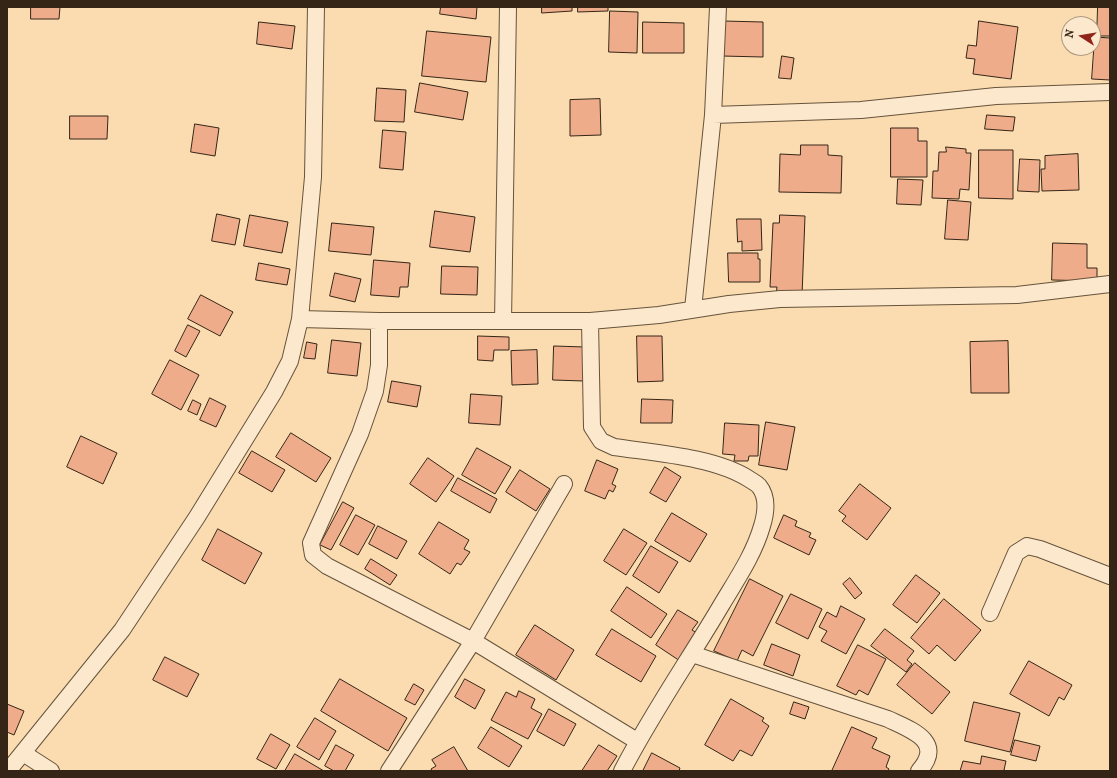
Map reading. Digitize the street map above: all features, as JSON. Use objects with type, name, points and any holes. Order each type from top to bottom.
[{"type":"street","points":[[8,771],[122,630],[197,517],[274,392],[290,361],[300,318],[313,178],[316,7]]},
{"type":"street","points":[[503,321],[508,7]]},
{"type":"street","points":[[693,309],[713,115],[718,7]]},
{"type":"street","points":[[713,115],[861,110],[996,96],[1110,92]]},
{"type":"street","points":[[300,318],[380,321],[590,321],[659,315],[729,304],[780,299],[1016,295],[1110,284]]},
{"type":"street","points":[[380,321],[378,366],[375,391],[360,434],[311,543],[313,555],[326,566],[473,641],[637,741]]},
{"type":"street","points":[[590,321],[592,427],[601,441],[614,447],[704,461],[740,473],[759,486],[766,502],[763,526],[750,557],[692,654],[637,741],[622,771]]},
{"type":"street","points":[[389,771],[473,641],[564,484]]},
{"type":"street","points":[[990,613],[1016,553],[1027,546],[1040,549],[1110,576]]},
{"type":"street","points":[[692,654],[888,719],[917,733],[926,742],[929,753],[925,763],[919,771]]},
{"type":"street","points":[[23,752],[51,771]]},
{"type":"building","points":[[31,7],[60,7],[59,19],[31,19]]},
{"type":"building","points":[[441,7],[477,7],[476,19],[440,14]]},
{"type":"building","points":[[542,7],[572,7],[572,11],[542,13]]},
{"type":"building","points":[[578,7],[608,7],[608,11],[578,12]]},
{"type":"building","points":[[1098,7],[1110,7],[1110,36],[1101,36],[1101,16],[1098,16]]},
{"type":"building","points":[[610,11],[638,12],[637,53],[609,52]]},
{"type":"building","points":[[723,21],[763,22],[763,57],[722,56]]},
{"type":"building","points":[[979,21],[1018,27],[1011,79],[973,74],[975,59],[966,58],[968,45],[976,46]]},
{"type":"building","points":[[259,22],[295,26],[292,49],[257,44]]},
{"type":"building","points":[[643,22],[684,23],[684,53],[643,53]]},
{"type":"building","points":[[427,31],[491,37],[486,82],[422,76]]},
{"type":"building","points":[[1101,37],[1110,38],[1110,80],[1092,79],[1094,56],[1101,56]]},
{"type":"building","points":[[782,56],[794,58],[791,79],[779,78]]},
{"type":"building","points":[[420,83],[468,92],[463,120],[415,112]]},
{"type":"building","points":[[377,88],[406,90],[404,122],[375,121]]},
{"type":"building","points":[[600,99],[601,135],[570,136],[570,100]]},
{"type":"building","points":[[987,115],[1015,117],[1013,131],[985,129]]},
{"type":"building","points":[[70,116],[108,116],[107,139],[70,139]]},
{"type":"building","points":[[195,124],[219,128],[215,156],[191,152]]},
{"type":"building","points":[[891,128],[918,128],[918,141],[927,141],[927,177],[891,177]]},
{"type":"building","points":[[383,130],[406,132],[403,170],[380,168]]},
{"type":"building","points":[[801,145],[828,145],[828,155],[842,156],[841,193],[779,192],[780,154],[800,155]]},
{"type":"building","points":[[946,147],[966,149],[966,153],[971,153],[969,190],[960,189],[959,199],[932,198],[933,171],[938,171],[939,152],[946,152]]},
{"type":"building","points":[[979,150],[1013,150],[1013,199],[979,198]]},
{"type":"building","points":[[1078,154],[1079,190],[1042,191],[1041,169],[1045,169],[1045,156]]},
{"type":"building","points":[[1020,159],[1040,160],[1039,192],[1018,191]]},
{"type":"building","points":[[898,179],[923,180],[921,205],[897,204]]},
{"type":"building","points":[[948,200],[971,202],[968,240],[945,239]]},
{"type":"building","points":[[435,211],[475,217],[470,252],[430,247]]},
{"type":"building","points":[[217,214],[240,219],[235,245],[212,241]]},
{"type":"building","points":[[250,215],[288,222],[282,253],[244,246]]},
{"type":"building","points":[[780,215],[805,216],[802,296],[776,295],[777,287],[770,287],[773,223],[779,223]]},
{"type":"building","points":[[737,219],[761,219],[762,250],[742,251],[742,241],[738,242]]},
{"type":"building","points":[[332,223],[374,227],[371,255],[329,251]]},
{"type":"building","points":[[1053,243],[1087,244],[1087,268],[1097,268],[1097,281],[1052,280]]},
{"type":"building","points":[[728,253],[758,253],[758,259],[760,259],[760,282],[729,282]]},
{"type":"building","points":[[374,260],[410,263],[408,287],[400,287],[399,297],[371,295]]},
{"type":"building","points":[[259,263],[290,269],[287,285],[256,280]]},
{"type":"building","points":[[442,266],[478,267],[477,295],[441,294]]},
{"type":"building","points":[[335,273],[361,279],[355,302],[330,296]]},
{"type":"building","points":[[201,295],[233,312],[220,336],[188,319]]},
{"type":"building","points":[[188,325],[200,331],[186,357],[175,351]]},
{"type":"building","points":[[478,336],[509,337],[509,350],[494,350],[493,361],[478,360]]},
{"type":"building","points":[[637,336],[662,336],[663,381],[638,382]]},
{"type":"building","points":[[332,340],[361,343],[357,376],[328,373]]},
{"type":"building","points":[[1008,341],[1009,393],[971,393],[970,342]]},
{"type":"building","points":[[307,342],[317,344],[315,359],[304,358]]},
{"type":"building","points":[[554,346],[585,347],[584,381],[553,380]]},
{"type":"building","points":[[537,350],[538,384],[512,385],[511,351]]},
{"type":"building","points":[[170,360],[199,375],[181,410],[152,394]]},
{"type":"building","points":[[392,381],[421,386],[417,407],[388,402]]},
{"type":"building","points":[[471,394],[502,396],[500,425],[469,423]]},
{"type":"building","points":[[210,398],[226,406],[216,427],[200,420]]},
{"type":"building","points":[[642,399],[673,400],[672,423],[641,423]]},
{"type":"building","points":[[193,400],[201,404],[197,415],[188,411]]},
{"type":"building","points":[[766,422],[795,427],[787,470],[759,465]]},
{"type":"building","points":[[725,423],[759,425],[758,456],[749,456],[748,461],[734,461],[735,455],[723,454]]},
{"type":"building","points":[[291,433],[331,458],[316,482],[276,457]]},
{"type":"building","points":[[81,436],[117,453],[103,484],[67,467]]},
{"type":"building","points":[[477,448],[511,467],[495,494],[462,475]]},
{"type":"building","points":[[252,451],[285,470],[272,492],[239,473]]},
{"type":"building","points":[[428,458],[454,476],[436,502],[410,484]]},
{"type":"building","points":[[597,460],[618,469],[612,484],[616,486],[613,492],[609,490],[605,499],[585,491]]},
{"type":"building","points":[[665,467],[681,477],[666,502],[650,493]]},
{"type":"building","points":[[520,470],[550,489],[536,511],[506,492]]},
{"type":"building","points":[[458,478],[497,499],[490,513],[451,491]]},
{"type":"building","points":[[860,484],[891,508],[867,540],[842,521],[846,516],[839,511]]},
{"type":"building","points":[[343,502],[354,508],[331,550],[320,545]]},
{"type":"building","points":[[672,513],[707,534],[690,562],[655,541]]},
{"type":"building","points":[[356,515],[375,525],[358,555],[340,545]]},
{"type":"building","points":[[784,515],[797,521],[795,526],[811,533],[809,537],[816,540],[809,555],[774,538]]},
{"type":"building","points":[[439,522],[469,540],[464,549],[470,552],[461,565],[457,563],[450,574],[419,554]]},
{"type":"building","points":[[378,526],[407,541],[397,559],[369,544]]},
{"type":"building","points":[[218,529],[262,553],[245,584],[202,560]]},
{"type":"building","points":[[624,529],[647,543],[626,575],[604,561]]},
{"type":"building","points":[[651,546],[678,562],[659,593],[633,576]]},
{"type":"building","points":[[371,559],[397,575],[390,585],[365,569]]},
{"type":"building","points":[[916,575],[940,593],[917,623],[893,605]]},
{"type":"building","points":[[850,578],[862,593],[855,599],[843,584]]},
{"type":"building","points":[[750,579],[783,596],[753,656],[742,650],[737,661],[714,651]]},
{"type":"building","points":[[627,587],[667,614],[651,638],[611,611]]},
{"type":"building","points":[[791,594],[822,609],[808,639],[776,623]]},
{"type":"building","points":[[944,599],[981,630],[955,661],[937,645],[929,654],[911,638]]},
{"type":"building","points":[[841,606],[865,619],[846,654],[821,641],[827,631],[819,627],[827,612],[836,617]]},
{"type":"building","points":[[678,610],[698,622],[692,630],[697,633],[680,661],[656,645]]},
{"type":"building","points":[[535,625],[574,650],[556,680],[516,655]]},
{"type":"building","points":[[612,629],[656,656],[641,682],[596,655]]},
{"type":"building","points":[[885,629],[914,651],[907,660],[912,664],[906,672],[871,646]]},
{"type":"building","points":[[772,644],[800,655],[793,676],[764,665]]},
{"type":"building","points":[[858,645],[886,659],[868,695],[859,690],[856,695],[837,686]]},
{"type":"building","points":[[165,657],[199,674],[187,697],[153,680]]},
{"type":"building","points":[[1029,661],[1072,685],[1064,700],[1059,697],[1049,716],[1010,694]]},
{"type":"building","points":[[915,663],[950,692],[932,714],[897,685]]},
{"type":"building","points":[[340,679],[407,718],[388,751],[321,711]]},
{"type":"building","points":[[465,679],[485,690],[475,709],[455,697]]},
{"type":"building","points":[[414,684],[424,690],[415,705],[405,700]]},
{"type":"building","points":[[519,691],[535,699],[531,708],[542,714],[528,739],[491,720],[506,692],[516,697]]},
{"type":"building","points":[[731,699],[764,718],[762,721],[769,726],[752,756],[740,750],[733,761],[705,745]]},
{"type":"building","points":[[794,702],[809,707],[805,719],[790,714]]},
{"type":"building","points":[[974,702],[1020,713],[1010,752],[965,741]]},
{"type":"building","points":[[7,704],[24,711],[14,735],[7,732]]},
{"type":"building","points":[[549,709],[576,724],[564,746],[537,731]]},
{"type":"building","points":[[315,718],[336,731],[319,760],[297,747]]},
{"type":"building","points":[[491,727],[522,746],[509,767],[478,748]]},
{"type":"building","points":[[852,727],[877,738],[872,748],[890,756],[886,767],[889,769],[888,771],[832,771]]},
{"type":"building","points":[[271,734],[290,745],[276,769],[257,759]]},
{"type":"building","points":[[1015,740],[1040,746],[1036,761],[1011,755]]},
{"type":"building","points":[[336,745],[354,755],[345,771],[334,771],[325,766]]},
{"type":"building","points":[[599,745],[617,756],[607,771],[582,771]]},
{"type":"building","points":[[454,747],[468,771],[432,771],[431,769],[436,766],[432,760]]},
{"type":"building","points":[[652,753],[680,768],[679,771],[643,771]]},
{"type":"building","points":[[295,754],[324,771],[285,771]]},
{"type":"building","points":[[982,756],[1006,761],[1004,770],[1007,771],[960,771],[963,761],[980,764]]}]
